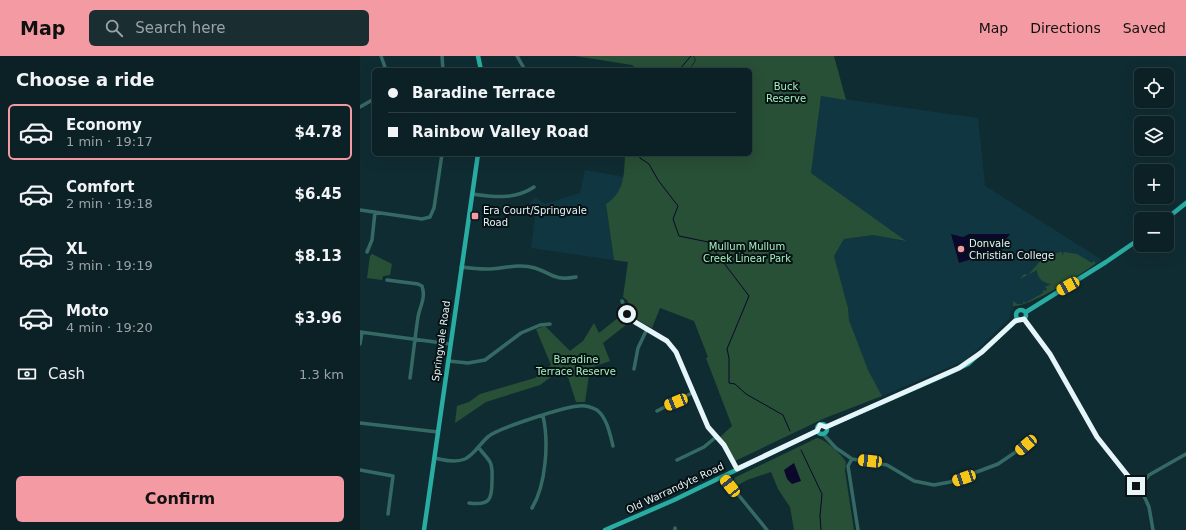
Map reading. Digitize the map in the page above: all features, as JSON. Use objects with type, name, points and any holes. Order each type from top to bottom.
[{"type":"main road","points":[[478,56],[481,68]]},
{"type":"main road","name":"Springvale Road","points":[[424,530],[478,156]]},
{"type":"main road","points":[[1174,213],[1186,203]]},
{"type":"main road","points":[[817,431],[823,434],[827,431],[826,427],[959,368],[979,355],[1018,319],[1024,319],[1026,312],[1102,265],[1134,243]]},
{"type":"main road","points":[[1018,319],[1016,316],[1018,311],[1021,310],[1026,312]]},
{"type":"main road","name":"Old Warrandyte Road","points":[[605,530],[817,431],[820,425],[826,427]]},
{"type":"street","points":[[381,56],[385,68]]},
{"type":"street","points":[[442,56],[443,68]]},
{"type":"street","points":[[517,56],[524,68]]},
{"type":"street","points":[[360,107],[372,100]]},
{"type":"street","points":[[360,210],[422,219],[431,216],[434,208],[442,156]]},
{"type":"street","points":[[472,194],[502,197],[525,193],[534,187]]},
{"type":"street","points":[[367,252],[372,240],[375,212]]},
{"type":"street","points":[[461,267],[486,269],[518,266],[536,268],[556,278],[566,279],[576,277]]},
{"type":"street","points":[[387,280],[408,282],[422,286],[423,301],[419,316],[410,378]]},
{"type":"street","points":[[622,301],[627,314],[635,322],[667,341],[676,352],[708,427],[730,455],[737,469]]},
{"type":"street","points":[[1024,319],[1050,354],[1097,437],[1136,486],[1140,488],[1149,507],[1153,530]]},
{"type":"street","points":[[448,361],[468,363],[485,360],[521,333],[532,327],[550,324]]},
{"type":"street","points":[[634,369],[638,348],[647,329]]},
{"type":"street","points":[[360,344],[361,332],[450,344]]},
{"type":"street","points":[[657,411],[694,392]]},
{"type":"street","points":[[435,458],[451,461],[463,459],[489,436],[503,429],[572,406],[589,406],[601,414],[613,446]]},
{"type":"street","points":[[532,508],[540,492],[545,465],[545,424],[543,416]]},
{"type":"street","points":[[360,423],[438,432]]},
{"type":"street","points":[[823,434],[836,448],[852,459],[887,465],[914,481],[934,485],[950,482],[998,464],[1026,445]]},
{"type":"street","points":[[677,460],[704,447],[716,437]]},
{"type":"street","points":[[470,503],[484,503],[489,500],[492,495],[492,470],[490,463],[478,447]]},
{"type":"street","points":[[1140,488],[1149,475],[1186,454]]},
{"type":"street","points":[[852,459],[848,466],[858,530]]},
{"type":"street","points":[[360,470],[393,476],[388,514]]},
{"type":"street","points":[[723,476],[767,530]]},
{"type":"shaded area","name":"Donvale Christian College","points":[[821,96],[978,118],[985,186],[1102,260],[1065,283],[1024,304],[1016,305],[1010,313],[1010,318],[966,360],[882,396],[868,370],[849,320],[848,308],[834,256],[844,239],[873,235],[904,241],[811,173]]},
{"type":"shaded area","points":[[585,170],[624,177],[617,198],[606,204],[614,260],[531,248],[536,209],[530,203],[535,197],[545,204],[580,193]]},
{"type":"shaded area","points":[[951,234],[963,237],[969,234],[1010,234],[997,251],[959,263]]},
{"type":"shaded area","points":[[794,463],[801,481],[792,484],[787,479],[784,470]]},
{"type":"green space","points":[[575,56],[693,56],[695,60],[690,68],[636,68],[632,65]]},
{"type":"green space","name":"Mullum Mullum Creek Linear Park","points":[[694,56],[834,56],[846,100],[821,96],[811,173],[906,241],[873,235],[844,239],[834,256],[848,308],[849,320],[868,370],[882,396],[825,418],[735,461],[719,438],[732,426],[706,358],[708,357],[694,321],[660,308],[652,328],[633,315],[628,301],[623,297],[628,262],[614,260],[606,204],[617,194],[620,188],[624,175],[625,156],[752,156],[752,68],[691,68],[696,60]]},
{"type":"green space","points":[[1060,252],[1062,252],[1062,256],[1064,252],[1077,254],[1092,263],[1093,261],[1096,263],[1080,275],[1042,296],[1030,302],[1020,305],[1013,306],[1013,301],[1017,304],[1023,304],[1024,301],[1025,303],[1043,293],[1043,290],[1046,291],[1047,289],[1045,287],[1051,284],[1045,283],[1041,280],[1037,270],[1028,275],[1043,258]]},
{"type":"green space","points":[[372,254],[392,264],[390,275],[383,276],[382,280],[367,278],[370,256]]},
{"type":"green space","points":[[1024,274],[1028,275],[1020,279]]},
{"type":"green space","name":"Baradine Terrace Reserve","points":[[624,313],[631,321],[603,343],[610,361],[590,368],[585,402],[576,402],[568,377],[555,374],[540,385],[486,402],[455,423],[457,406],[469,402],[480,394],[535,378],[551,365],[536,329],[545,326],[570,351],[583,341],[594,323],[599,333]]},
{"type":"green space","points":[[817,438],[821,439],[833,448],[846,462],[845,471],[854,530],[794,530],[790,507],[778,489],[771,472],[747,480],[735,487],[734,478]]},
{"type":"waterway","points":[[681,68],[691,56]]},
{"type":"waterway","points":[[640,156],[640,158],[649,164],[658,180],[678,206],[673,219],[679,236],[708,242],[749,296],[727,349],[729,358],[729,383],[735,384],[746,394],[783,415],[790,431]]},
{"type":"waterway","points":[[801,450],[822,494],[820,516],[821,530]]},
{"type":"place","name":"Era Court/Springvale Road","points":[[475,216]]},
{"type":"place","name":"Donvale Christian College","points":[[961,249]]},
{"type":"route","points":[[627,314],[635,322],[667,341],[676,352],[687,380],[698,399],[702,414],[708,427],[724,445],[737,469],[817,431],[817,427],[821,424],[826,427],[889,398],[918,388],[968,364],[1015,321],[1018,319],[1024,319],[1050,354],[1097,437],[1136,486]]},
{"type":"park label","name":"Buck Reserve","points":[[786,92]]}]
